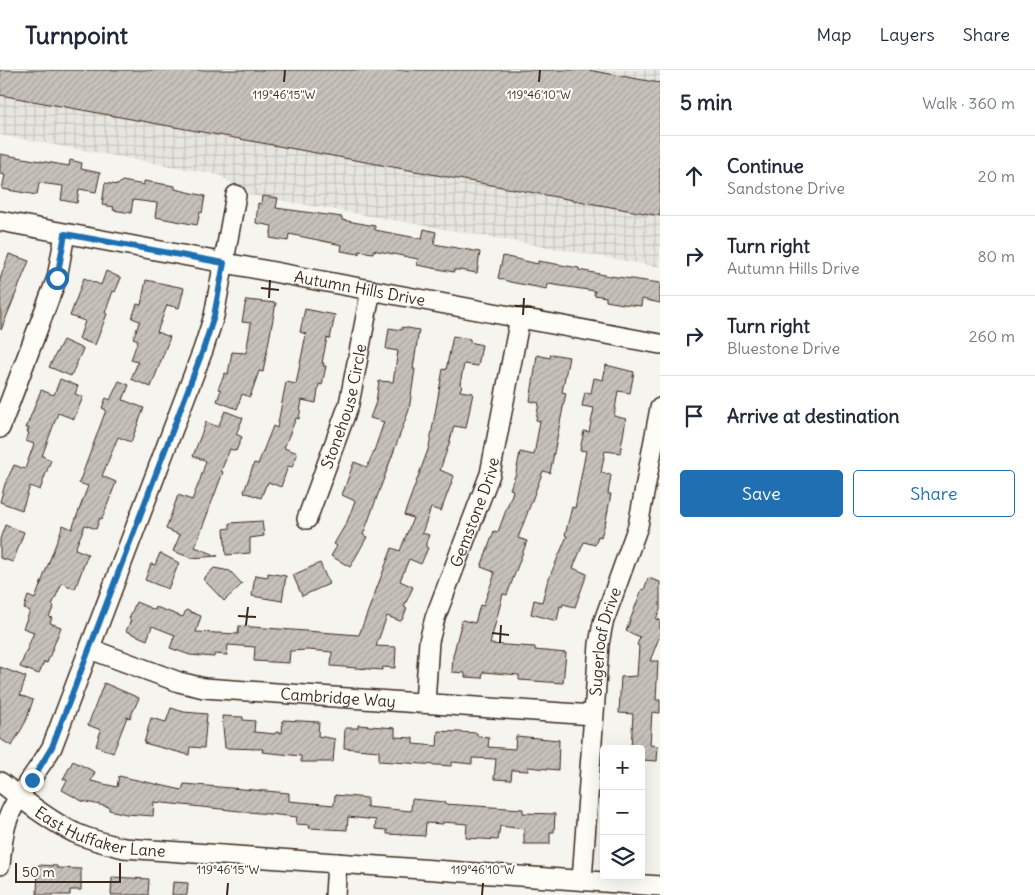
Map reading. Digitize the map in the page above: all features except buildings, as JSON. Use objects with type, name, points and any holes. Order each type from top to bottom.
[{"type":"street","points":[[0,865],[4,829],[8,816],[52,747],[203,350],[214,316],[236,195]]},
{"type":"street","name":"Autumn Hills Drive","points":[[0,222],[660,344]]},
{"type":"street","points":[[0,428],[57,278],[65,234]]},
{"type":"street","name":"Stonehouse Circle","points":[[307,519],[349,404],[371,290]]},
{"type":"street","name":"Gemstone Drive","points":[[425,704],[431,634],[435,618],[490,474],[520,318]]},
{"type":"street","name":"Sugerloaf Drive","points":[[582,880],[599,644],[603,623],[638,526],[660,408]]},
{"type":"street","name":"Cambridge Way","points":[[90,649],[179,682],[204,688],[593,716]]},
{"type":"street","name":"East Huffaker Lane","points":[[0,782],[54,821],[76,833],[99,842],[124,848],[660,886]]},
{"type":"street","points":[[335,895],[337,863]]},
{"type":"shaded area","points":[[0,70],[660,70],[660,267],[250,195],[219,175],[0,135]]},
{"type":"route","points":[[32,780],[52,747],[203,350],[214,316],[224,263],[65,234],[57,278]]}]
